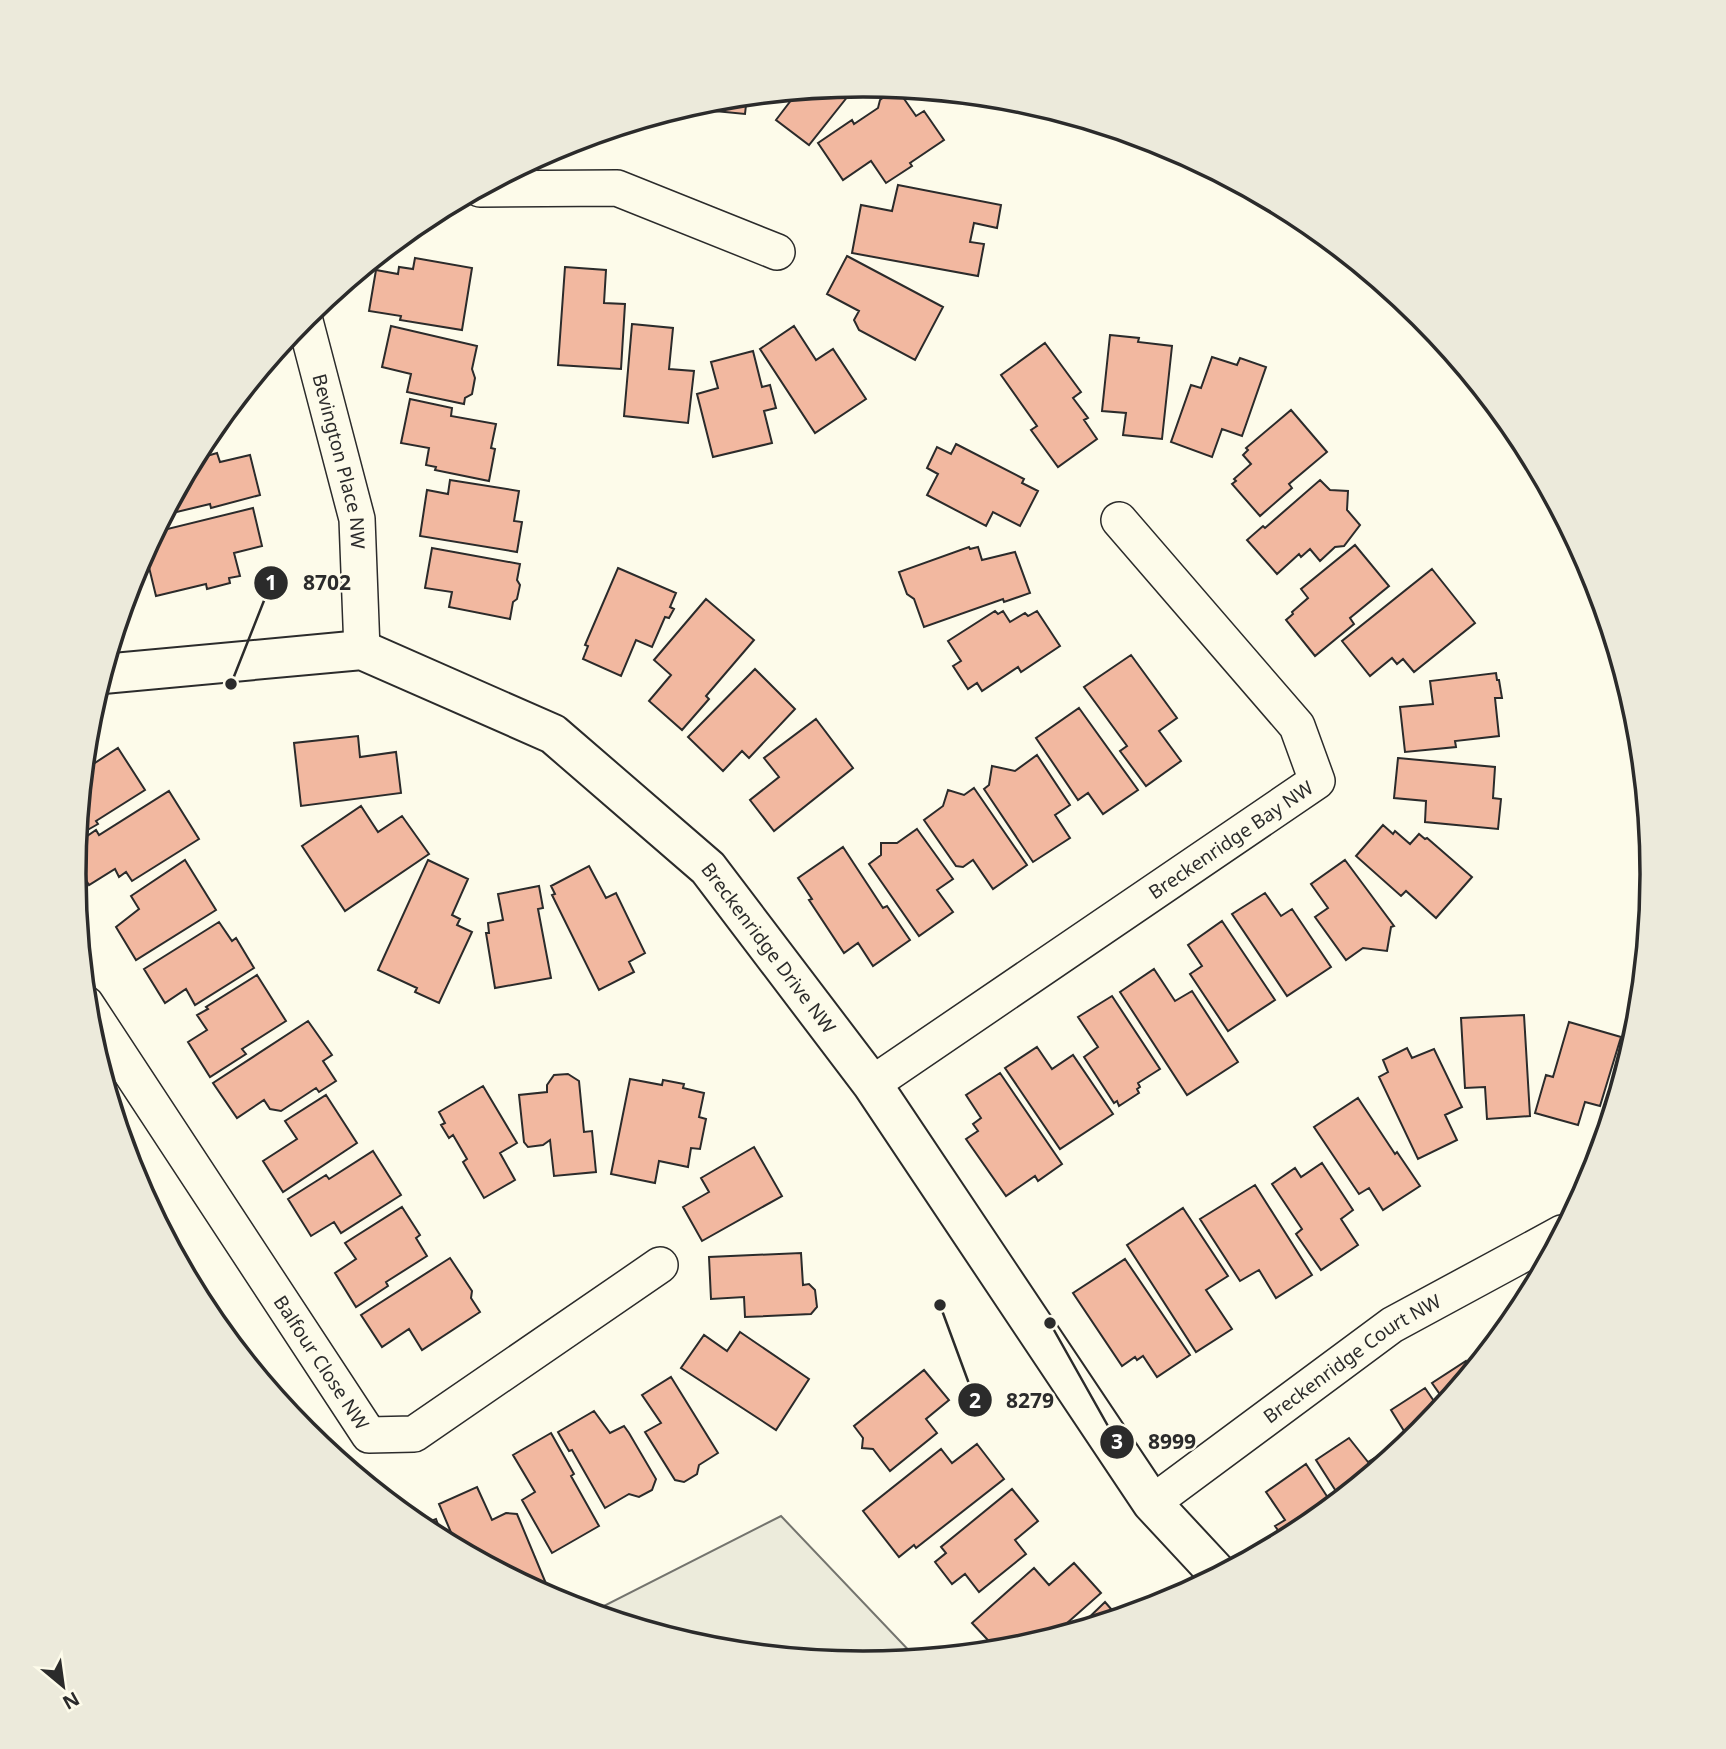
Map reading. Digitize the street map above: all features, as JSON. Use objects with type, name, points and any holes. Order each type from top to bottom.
[{"type":"street","points":[[498,188],[617,188],[777,252]]},
{"type":"street","name":"Bevington Place NW","points":[[308,331],[357,519],[362,650]]},
{"type":"street","name":"Breckenridge Bay NW","points":[[872,1084],[1317,781],[1297,726],[1119,520]]},
{"type":"street","name":"Breckenridge Drive NW","points":[[112,673],[362,650],[553,734],[708,868],[872,1084],[1152,1503],[1213,1569]]},
{"type":"street","name":"Balfour Close NW","points":[[101,1026],[369,1435],[414,1434],[660,1265]]},
{"type":"street","name":"Breckenridge Court NW","points":[[1152,1503],[1392,1325],[1548,1241]]},
{"type":"shaded area","points":[[781,1516],[909,1650],[863,1652],[762,1645],[711,1637],[602,1607]]},
{"type":"building","points":[[847,98],[809,145],[776,120],[790,101]]},
{"type":"building","points":[[904,99],[916,116],[924,111],[944,140],[886,183],[871,161],[843,180],[818,143],[852,120],[854,124],[878,108],[880,100]]},
{"type":"building","points":[[746,107],[745,114],[716,111]]},
{"type":"building","points":[[898,185],[1001,205],[997,228],[974,223],[970,242],[984,244],[978,276],[852,253],[861,205],[892,211]]},
{"type":"building","points":[[847,256],[943,307],[915,360],[859,330],[854,320],[859,311],[827,294]]},
{"type":"building","points":[[415,258],[472,268],[462,330],[400,320],[401,316],[369,311],[376,270],[398,274],[399,267],[413,269]]},
{"type":"building","points":[[565,267],[606,270],[604,303],[625,304],[621,369],[558,365]]},
{"type":"building","points":[[632,324],[673,328],[669,369],[694,371],[688,423],[624,416]]},
{"type":"building","points":[[391,326],[477,346],[472,369],[475,378],[472,394],[465,398],[464,404],[407,392],[411,374],[382,367]]},
{"type":"building","points":[[794,326],[816,360],[833,349],[866,399],[815,433],[760,349]]},
{"type":"building","points":[[1110,335],[1139,338],[1138,342],[1172,346],[1162,439],[1123,435],[1126,413],[1102,411]]},
{"type":"building","points":[[1045,343],[1081,392],[1073,398],[1088,418],[1084,420],[1097,439],[1058,467],[1031,430],[1037,426],[1001,375]]},
{"type":"building","points":[[753,351],[762,387],[770,385],[776,408],[764,411],[772,443],[713,457],[697,394],[718,388],[711,362]]},
{"type":"building","points":[[1212,357],[1237,365],[1240,358],[1266,367],[1242,436],[1222,429],[1212,457],[1171,442],[1191,385],[1201,388]]},
{"type":"building","points":[[410,399],[452,408],[451,416],[496,424],[489,481],[435,470],[436,467],[426,465],[429,448],[401,443]]},
{"type":"building","points":[[1291,410],[1327,452],[1289,484],[1292,488],[1260,516],[1232,484],[1251,464],[1243,455],[1248,450],[1246,448]]},
{"type":"building","points":[[956,444],[1024,479],[1022,483],[1038,491],[1020,526],[993,512],[986,526],[927,495],[938,474],[927,468],[937,447],[951,454]]},
{"type":"building","points":[[217,453],[220,462],[250,455],[260,495],[211,508],[210,504],[176,512],[209,455]]},
{"type":"building","points":[[450,480],[519,491],[514,521],[522,522],[517,552],[420,536],[427,490],[448,494]]},
{"type":"building","points":[[1320,480],[1330,490],[1348,491],[1347,510],[1360,525],[1344,546],[1335,547],[1320,561],[1310,549],[1301,557],[1299,554],[1277,574],[1247,540],[1263,526],[1265,528]]},
{"type":"building","points":[[253,508],[262,546],[234,553],[240,576],[229,578],[230,583],[207,589],[206,584],[156,596],[149,568],[167,529]]},
{"type":"building","points":[[1355,545],[1389,586],[1350,618],[1354,624],[1315,656],[1286,620],[1308,598],[1301,589]]},
{"type":"building","points":[[969,547],[978,547],[982,560],[1015,552],[1030,593],[1004,602],[1003,599],[924,627],[914,599],[907,594],[899,572]]},
{"type":"building","points":[[432,548],[520,564],[517,580],[520,585],[510,619],[449,607],[452,592],[425,588]]},
{"type":"building","points":[[618,568],[676,593],[670,607],[674,609],[669,618],[665,617],[652,647],[636,640],[621,676],[583,659],[588,646],[585,645]]},
{"type":"building","points":[[1432,569],[1475,623],[1414,672],[1403,659],[1397,664],[1392,658],[1370,676],[1342,641]]},
{"type":"building","points":[[706,599],[754,640],[706,696],[709,699],[682,730],[649,701],[671,675],[654,660]]},
{"type":"building","points":[[995,611],[998,614],[1003,611],[1010,622],[1025,613],[1028,616],[1037,611],[1060,646],[1021,672],[1018,667],[982,691],[977,683],[968,689],[953,666],[961,661],[948,641]]},
{"type":"building","points":[[1131,655],[1177,718],[1159,731],[1181,761],[1146,786],[1120,751],[1127,746],[1084,687]]},
{"type":"building","points":[[755,669],[795,709],[749,758],[742,751],[723,771],[688,737]]},
{"type":"building","points":[[1496,673],[1502,698],[1495,698],[1499,736],[1455,741],[1456,747],[1405,752],[1400,707],[1433,704],[1430,681]]},
{"type":"building","points":[[1079,708],[1138,790],[1103,814],[1088,793],[1078,800],[1036,738]]},
{"type":"building","points":[[816,719],[853,768],[774,831],[750,800],[779,777],[764,758]]},
{"type":"building","points":[[358,736],[360,757],[396,752],[401,793],[301,806],[294,743]]},
{"type":"building","points":[[118,748],[145,790],[96,821],[98,824],[87,830],[92,773],[94,764]]},
{"type":"building","points":[[1037,755],[1070,805],[1055,815],[1070,838],[1033,862],[984,789],[989,785],[992,766],[1015,771]]},
{"type":"building","points":[[1398,758],[1495,767],[1493,798],[1501,799],[1498,829],[1425,822],[1426,801],[1394,798]]},
{"type":"building","points":[[974,788],[1027,865],[993,889],[973,860],[963,867],[956,866],[924,820],[943,806],[948,790],[964,795]]},
{"type":"building","points":[[169,791],[199,839],[132,881],[126,872],[119,877],[115,869],[89,885],[86,880],[87,836],[96,830],[99,835]]},
{"type":"building","points":[[361,806],[378,832],[402,816],[429,854],[345,911],[302,846]]},
{"type":"building","points":[[1383,825],[1410,844],[1419,834],[1427,838],[1472,877],[1436,918],[1406,891],[1401,896],[1356,856]]},
{"type":"building","points":[[917,829],[953,879],[937,890],[953,912],[919,936],[869,864],[881,855],[881,843],[897,843]]},
{"type":"building","points":[[843,847],[883,908],[887,906],[910,940],[873,966],[858,943],[844,953],[809,900],[812,899],[798,878]]},
{"type":"building","points":[[185,860],[216,910],[136,960],[116,927],[139,909],[131,896]]},
{"type":"building","points":[[428,860],[468,879],[452,915],[460,919],[457,925],[472,932],[439,1003],[415,992],[417,988],[378,970]]},
{"type":"building","points":[[1345,860],[1394,926],[1391,927],[1387,951],[1363,948],[1346,960],[1315,917],[1328,908],[1311,884]]},
{"type":"building","points":[[589,866],[606,898],[616,893],[645,953],[629,962],[634,972],[599,990],[552,895],[555,894],[551,886]]},
{"type":"building","points":[[539,886],[543,908],[538,909],[551,978],[495,988],[486,933],[489,933],[488,923],[503,920],[498,894]]},
{"type":"building","points":[[1265,893],[1281,916],[1292,909],[1331,967],[1287,996],[1232,914]]},
{"type":"building","points":[[1222,921],[1275,1000],[1228,1031],[1190,974],[1202,966],[1188,945]]},
{"type":"building","points":[[219,922],[232,941],[236,938],[254,968],[195,1005],[186,989],[165,1003],[144,969]]},
{"type":"building","points":[[1154,969],[1175,1001],[1192,991],[1238,1062],[1187,1095],[1120,992]]},
{"type":"building","points":[[257,975],[286,1021],[242,1049],[246,1054],[210,1077],[188,1042],[207,1030],[197,1015]]},
{"type":"building","points":[[1112,996],[1160,1069],[1138,1083],[1139,1093],[1119,1106],[1117,1101],[1114,1103],[1084,1057],[1098,1047],[1078,1017]]},
{"type":"building","points":[[1524,1015],[1530,1116],[1487,1119],[1485,1087],[1465,1088],[1461,1018]]},
{"type":"building","points":[[308,1021],[332,1055],[323,1061],[336,1081],[319,1092],[316,1088],[281,1111],[270,1109],[264,1100],[237,1118],[213,1083]]},
{"type":"building","points":[[1569,1022],[1621,1037],[1600,1106],[1585,1102],[1578,1125],[1535,1113],[1546,1075],[1553,1077]]},
{"type":"building","points":[[1037,1047],[1052,1069],[1073,1055],[1113,1114],[1060,1149],[1005,1068]]},
{"type":"building","points":[[1407,1048],[1412,1058],[1434,1049],[1462,1107],[1445,1115],[1457,1140],[1418,1159],[1379,1077],[1388,1072],[1383,1060]]},
{"type":"building","points":[[1000,1073],[1062,1164],[1038,1181],[1035,1176],[1006,1196],[966,1139],[978,1131],[973,1124],[981,1118],[966,1095]]},
{"type":"building","points":[[568,1074],[579,1081],[584,1132],[592,1131],[596,1172],[554,1176],[550,1140],[543,1145],[528,1147],[524,1142],[519,1095],[547,1092],[547,1085],[554,1075]]},
{"type":"building","points":[[630,1079],[662,1085],[663,1080],[684,1084],[683,1088],[704,1093],[699,1117],[706,1119],[700,1149],[691,1148],[688,1167],[659,1161],[655,1183],[611,1174]]},
{"type":"building","points":[[483,1086],[517,1143],[500,1153],[515,1180],[484,1198],[463,1162],[467,1159],[453,1135],[449,1138],[441,1125],[445,1123],[439,1112]]},
{"type":"building","points":[[326,1095],[357,1143],[283,1192],[263,1161],[297,1139],[285,1121]]},
{"type":"building","points":[[1358,1098],[1420,1186],[1383,1210],[1369,1188],[1359,1194],[1314,1127]]},
{"type":"building","points":[[754,1147],[782,1196],[702,1241],[683,1207],[709,1192],[701,1178]]},
{"type":"building","points":[[373,1151],[401,1195],[341,1233],[334,1222],[311,1236],[288,1199],[326,1175],[329,1179]]},
{"type":"building","points":[[1322,1163],[1353,1210],[1341,1219],[1358,1245],[1321,1270],[1296,1234],[1302,1229],[1272,1184],[1295,1168],[1301,1177]]},
{"type":"building","points":[[1255,1185],[1312,1275],[1276,1298],[1259,1270],[1240,1281],[1200,1219]]},
{"type":"building","points":[[402,1207],[420,1235],[416,1238],[427,1256],[386,1282],[388,1286],[356,1307],[335,1273],[356,1259],[345,1243]]},
{"type":"building","points":[[1183,1208],[1228,1276],[1206,1290],[1232,1329],[1196,1352],[1127,1245]]},
{"type":"building","points":[[801,1253],[803,1285],[809,1284],[815,1290],[817,1307],[811,1314],[745,1317],[744,1297],[711,1299],[709,1257]]},
{"type":"building","points":[[450,1258],[472,1291],[471,1298],[480,1312],[422,1350],[409,1329],[382,1347],[361,1315]]},
{"type":"building","points":[[1125,1259],[1190,1355],[1157,1377],[1143,1356],[1137,1360],[1135,1357],[1122,1366],[1073,1293]]},
{"type":"building","points":[[740,1332],[809,1379],[776,1430],[681,1368],[704,1335],[727,1351]]},
{"type":"building","points":[[1466,1361],[1467,1363],[1440,1395],[1432,1383]]},
{"type":"building","points":[[924,1370],[949,1400],[926,1419],[937,1433],[890,1471],[873,1449],[862,1448],[863,1438],[854,1426]]},
{"type":"building","points":[[671,1377],[718,1453],[699,1465],[697,1474],[684,1482],[675,1480],[645,1432],[661,1423],[642,1395]]},
{"type":"building","points":[[1425,1388],[1434,1401],[1405,1432],[1391,1410]]},
{"type":"building","points":[[594,1411],[610,1433],[624,1426],[656,1479],[652,1490],[639,1497],[629,1494],[605,1508],[572,1450],[569,1451],[558,1432]]},
{"type":"building","points":[[551,1433],[599,1526],[552,1553],[522,1500],[535,1492],[513,1455]]},
{"type":"building","points":[[1349,1438],[1368,1462],[1379,1455],[1336,1491],[1316,1460]]},
{"type":"building","points":[[977,1444],[1004,1479],[916,1548],[914,1545],[899,1557],[863,1511],[941,1449],[952,1463]]},
{"type":"building","points":[[1306,1464],[1328,1497],[1279,1531],[1275,1526],[1285,1520],[1266,1492]]},
{"type":"building","points":[[477,1487],[492,1520],[506,1513],[517,1514],[546,1584],[452,1534],[439,1504]]},
{"type":"building","points":[[1012,1489],[1038,1521],[1015,1540],[1026,1554],[979,1592],[965,1574],[952,1584],[935,1562],[946,1553],[941,1547]]},
{"type":"building","points":[[1074,1563],[1101,1593],[1065,1625],[1015,1637],[989,1641],[972,1623],[1034,1568],[1049,1585]]},
{"type":"building","points":[[1105,1602],[1113,1611],[1088,1618]]},
{"type":"place","name":"8702","points":[[231,684]]},
{"type":"place","name":"8279","points":[[940,1305]]},
{"type":"place","name":"8999","points":[[1050,1323]]}]
